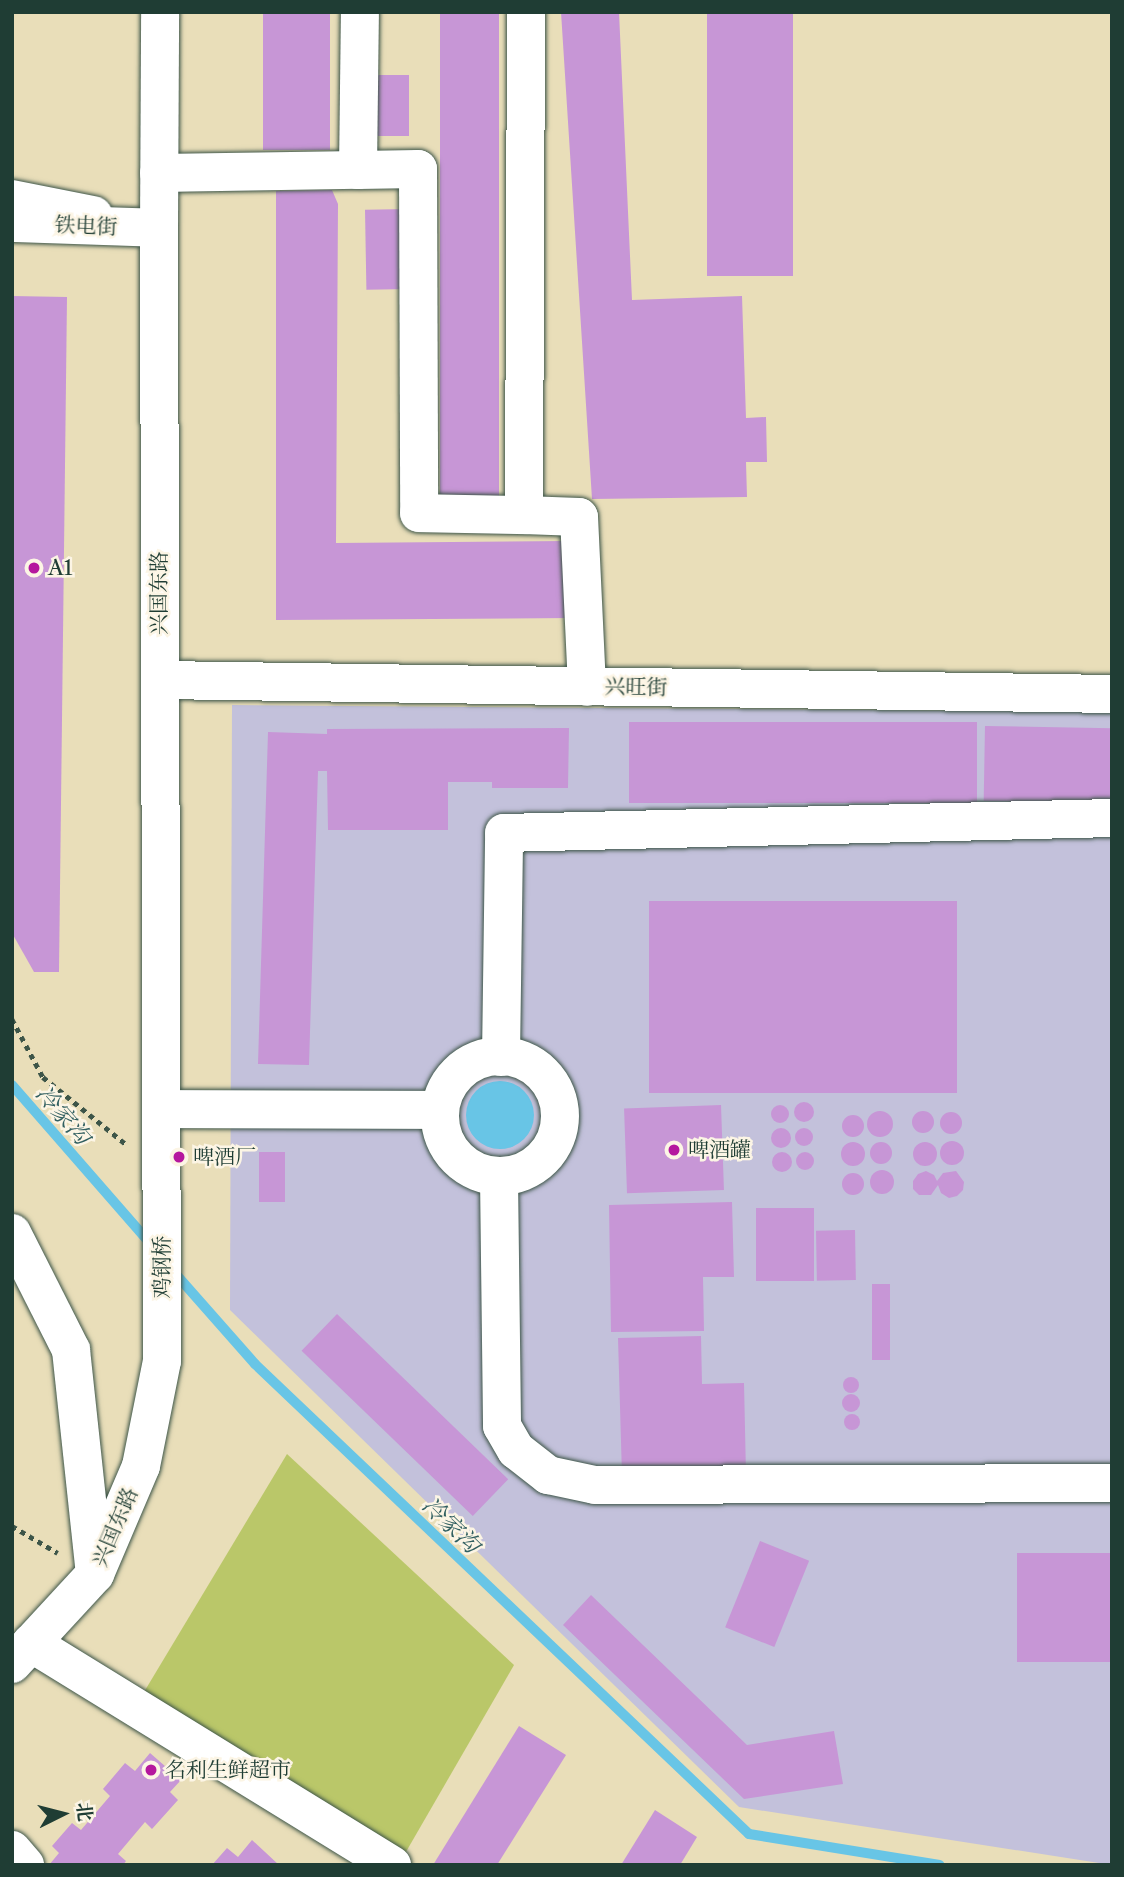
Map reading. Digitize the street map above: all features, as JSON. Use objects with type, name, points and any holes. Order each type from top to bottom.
[{"type":"main road","name":"兴国东路","points":[[160,12],[162,1174]]},
{"type":"main road","points":[[358,170],[360,12]]},
{"type":"main road","points":[[524,515],[526,12]]},
{"type":"main road","points":[[159,173],[418,169],[419,513],[579,517],[587,687]]},
{"type":"main road","points":[[12,199],[159,228]]},
{"type":"main road","name":"铁电街","points":[[12,223],[159,228]]},
{"type":"main road","name":"兴旺街","points":[[160,680],[1112,694]]},
{"type":"main road","points":[[501,1057],[504,833],[1112,818]]},
{"type":"main road","points":[[501,1057],[530,1064],[546,1077],[556,1094],[561,1114],[558,1133],[550,1151],[536,1165],[518,1174],[499,1177],[480,1173],[462,1163],[449,1148],[442,1130],[440,1110],[446,1091],[457,1074],[473,1062],[501,1057]]},
{"type":"main road","points":[[161,1110],[440,1110]]},
{"type":"main road","name":"鸡钢桥","points":[[162,1174],[162,1360]]},
{"type":"main road","points":[[499,1177],[502,1426],[516,1450],[548,1475],[595,1485],[1112,1483]]},
{"type":"main road","points":[[12,1233],[71,1350],[95,1574]]},
{"type":"main road","name":"兴国东路","points":[[22,1654],[95,1574],[141,1466],[162,1360]]},
{"type":"main road","points":[[22,1654],[392,1865]]},
{"type":"main road","points":[[12,1850],[26,1865]]},
{"type":"path","points":[[12,1019],[43,1077],[162,1174]]},
{"type":"path","points":[[12,1526],[95,1574]]},
{"type":"shaded area","points":[[232,705],[1112,712],[1112,1865],[739,1807],[230,1310]]},
{"type":"green space","points":[[287,1454],[514,1665],[403,1857],[144,1692]]},
{"type":"water","points":[[500,1081],[513,1084],[524,1091],[531,1102],[534,1115],[531,1128],[524,1139],[513,1146],[500,1149],[487,1146],[476,1139],[469,1128],[466,1115],[469,1102],[476,1091],[487,1084]]},
{"type":"building","points":[[263,12],[330,12],[330,150],[263,150]]},
{"type":"building","points":[[440,12],[499,12],[499,510],[440,510]]},
{"type":"building","points":[[561,12],[619,12],[632,300],[742,296],[746,418],[766,417],[767,462],[746,462],[747,497],[592,499]]},
{"type":"building","points":[[707,12],[793,12],[793,276],[707,276]]},
{"type":"building","points":[[368,75],[409,75],[409,136],[368,136]]},
{"type":"building","points":[[332,190],[338,204],[336,543],[568,541],[571,618],[276,620],[276,191]]},
{"type":"building","points":[[409,209],[410,289],[366,290],[365,210]]},
{"type":"building","name":"A1","points":[[12,296],[67,297],[59,972],[34,972],[12,933]]},
{"type":"building","points":[[629,722],[977,722],[977,803],[629,803]]},
{"type":"building","points":[[985,726],[1112,728],[1111,803],[984,801]]},
{"type":"building","points":[[569,728],[568,788],[492,788],[492,782],[448,782],[448,830],[328,830],[327,771],[318,771],[309,1065],[258,1064],[268,732],[327,734],[327,729]]},
{"type":"building","points":[[649,901],[957,901],[957,1093],[649,1093]]},
{"type":"building","points":[[804,1102],[811,1105],[814,1112],[811,1119],[804,1122],[797,1119],[794,1112],[797,1105]]},
{"type":"building","name":"啤酒罐","points":[[721,1105],[724,1190],[627,1193],[624,1108]]},
{"type":"building","points":[[780,1105],[786,1108],[789,1114],[786,1120],[780,1123],[774,1120],[771,1114],[774,1108]]},
{"type":"building","points":[[880,1111],[889,1115],[893,1124],[889,1133],[880,1137],[871,1133],[867,1124],[871,1115]]},
{"type":"building","points":[[923,1111],[931,1114],[934,1122],[931,1130],[923,1133],[915,1130],[912,1122],[915,1114]]},
{"type":"building","points":[[951,1112],[959,1115],[962,1123],[959,1131],[951,1134],[943,1131],[940,1123],[943,1115]]},
{"type":"building","points":[[853,1115],[861,1118],[864,1126],[861,1134],[853,1137],[845,1134],[842,1126],[845,1118]]},
{"type":"building","points":[[781,1128],[788,1131],[791,1138],[788,1145],[781,1148],[774,1145],[771,1138],[774,1131]]},
{"type":"building","points":[[800,1128],[808,1128],[813,1137],[811,1144],[800,1146],[795,1141],[795,1133]]},
{"type":"building","points":[[952,1141],[963,1148],[964,1153],[957,1164],[952,1165],[941,1158],[940,1153],[947,1142]]},
{"type":"building","points":[[853,1142],[861,1146],[865,1154],[861,1162],[853,1166],[845,1162],[841,1154],[845,1146]]},
{"type":"building","points":[[881,1142],[889,1145],[892,1153],[889,1161],[881,1164],[873,1161],[870,1153],[873,1145]]},
{"type":"building","points":[[925,1142],[934,1145],[937,1154],[934,1163],[925,1166],[916,1163],[913,1154],[916,1145]]},
{"type":"building","points":[[259,1152],[285,1152],[285,1202],[259,1202]]},
{"type":"building","points":[[782,1152],[789,1155],[792,1162],[789,1169],[782,1172],[775,1169],[772,1162],[775,1155]]},
{"type":"building","points":[[801,1152],[809,1152],[814,1161],[812,1168],[801,1170],[796,1165],[796,1157]]},
{"type":"building","points":[[882,1170],[893,1177],[894,1182],[887,1193],[882,1194],[871,1187],[870,1182],[877,1171]]},
{"type":"building","points":[[926,1171],[934,1175],[937,1181],[943,1173],[956,1171],[964,1182],[963,1190],[957,1196],[949,1198],[941,1193],[938,1185],[931,1195],[919,1195],[913,1189],[913,1181],[918,1174]]},
{"type":"building","points":[[853,1173],[861,1176],[864,1184],[861,1192],[853,1195],[845,1192],[842,1184],[845,1176]]},
{"type":"building","points":[[732,1202],[734,1277],[703,1277],[704,1331],[611,1332],[609,1205]]},
{"type":"building","points":[[756,1208],[814,1208],[814,1281],[756,1281]]},
{"type":"building","points":[[855,1230],[856,1280],[817,1281],[816,1231]]},
{"type":"building","points":[[872,1284],[890,1284],[890,1360],[872,1360]]},
{"type":"building","points":[[337,1314],[508,1479],[473,1516],[302,1351]]},
{"type":"building","points":[[701,1336],[702,1384],[744,1383],[746,1474],[622,1476],[618,1338]]},
{"type":"building","points":[[848,1377],[854,1377],[859,1385],[857,1391],[848,1393],[843,1388],[843,1382]]},
{"type":"building","points":[[851,1394],[857,1397],[860,1403],[857,1409],[851,1412],[845,1409],[842,1403],[845,1397]]},
{"type":"building","points":[[849,1414],[855,1414],[860,1422],[858,1428],[849,1430],[844,1425],[844,1419]]},
{"type":"building","points":[[760,1541],[809,1561],[774,1647],[725,1627]]},
{"type":"building","points":[[1017,1553],[1112,1553],[1112,1662],[1017,1662]]},
{"type":"building","points":[[591,1595],[747,1745],[834,1731],[843,1784],[744,1799],[563,1625]]},
{"type":"building","points":[[519,1726],[566,1755],[497,1865],[433,1865]]},
{"type":"building","points":[[150,1753],[181,1780],[170,1792],[178,1800],[152,1829],[145,1822],[118,1854],[126,1861],[123,1865],[49,1865],[59,1853],[52,1846],[72,1823],[81,1830],[110,1796],[103,1789],[125,1763],[135,1771]]},
{"type":"building","points":[[655,1810],[697,1837],[680,1865],[621,1865]]},
{"type":"building","points":[[252,1840],[279,1865],[212,1865],[227,1848],[238,1857]]},
{"type":"waterway","name":"冷家沟","points":[[12,1085],[150,1243]]},
{"type":"waterway","name":"冷家沟","points":[[173,1271],[255,1364],[749,1834],[940,1865]]},
{"type":"place","name":"A1","points":[[34,568]]},
{"type":"place","name":"啤酒罐","points":[[674,1150]]},
{"type":"place","name":"啤酒厂","points":[[179,1157]]},
{"type":"place","name":"名利生鲜超市","points":[[151,1770]]}]
